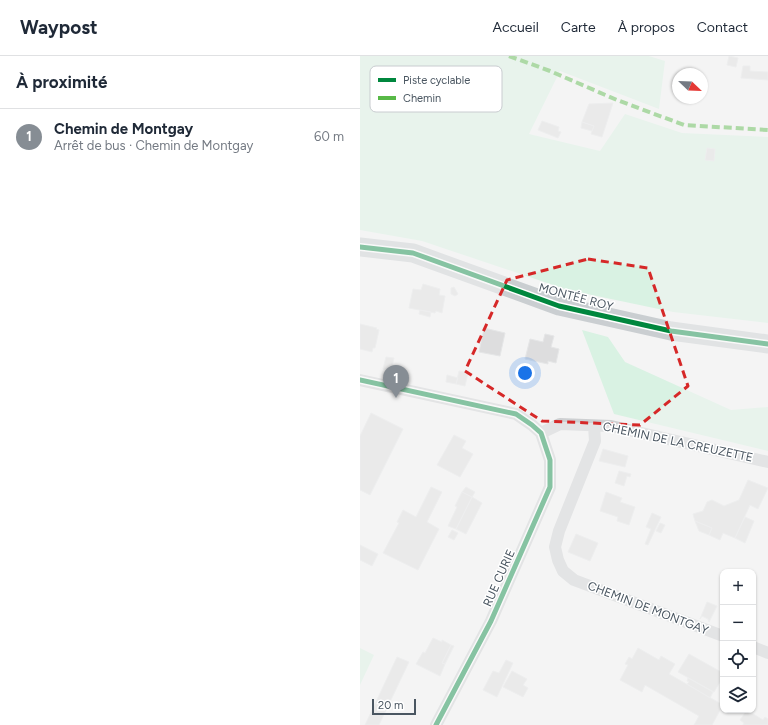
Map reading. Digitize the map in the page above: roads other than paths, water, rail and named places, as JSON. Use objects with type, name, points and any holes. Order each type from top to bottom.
[{"type":"main road","name":"MONTÉE ROY","points":[[360,246],[413,253],[559,306],[671,330],[768,344]]},
{"type":"street","points":[[360,380],[516,414],[541,433]]},
{"type":"street","name":"CHEMIN DE LA CREUZETTE","points":[[541,433],[560,424],[611,426],[768,462]]},
{"type":"street","name":"CHEMIN DE MONTGAY","points":[[594,426],[595,441],[559,531],[555,548],[563,571],[574,580],[720,635]]},
{"type":"street","name":"RUE CURIE","points":[[436,725],[491,621],[550,487],[550,460],[541,433]]},
{"type":"street","points":[[756,648],[768,653]]},
{"type":"place","name":"Chemin de Montgay","points":[[396,398]]}]
